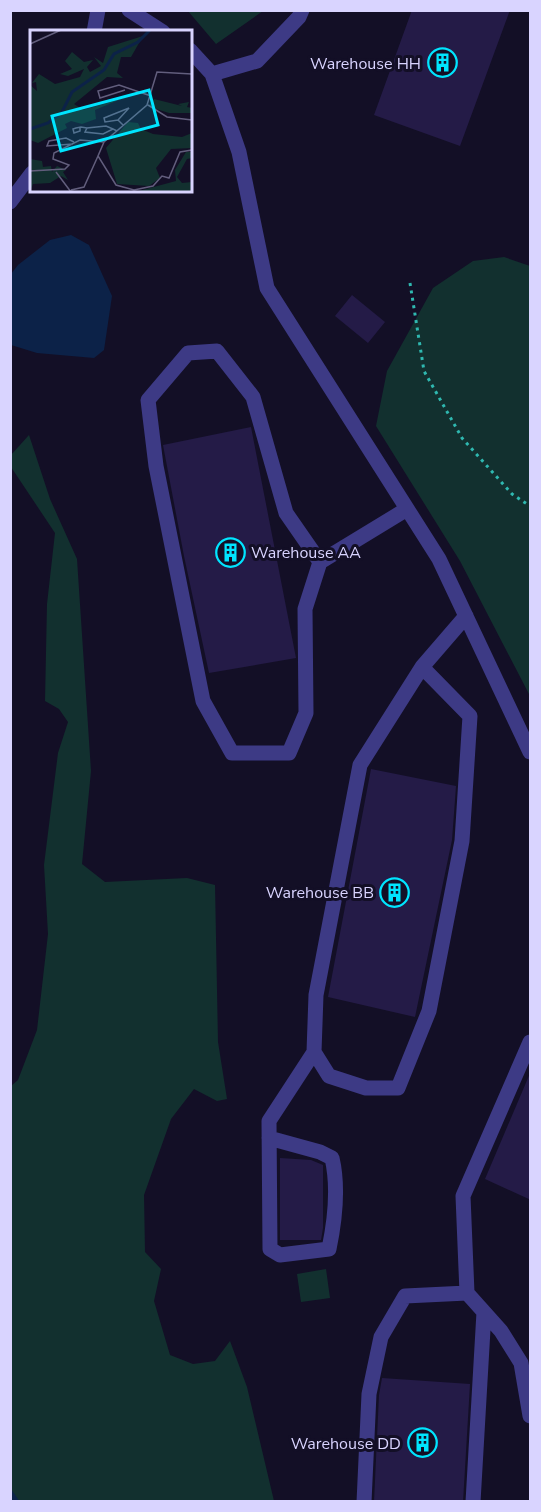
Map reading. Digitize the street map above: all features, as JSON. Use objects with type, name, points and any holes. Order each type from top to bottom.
[{"type":"lane","points":[[94,30],[98,10]]},
{"type":"lane","points":[[129,10],[160,30]]},
{"type":"lane","points":[[212,74],[256,61],[299,17],[302,10]]},
{"type":"lane","points":[[192,52],[212,74],[239,152],[267,288],[439,559],[531,752]]},
{"type":"lane","points":[[10,202],[30,176]]},
{"type":"lane","points":[[320,562],[286,513],[253,397],[217,351],[188,353],[148,400],[156,466],[203,701],[232,753],[289,753],[306,712],[305,609],[320,562],[407,509]]},
{"type":"lane","points":[[269,1138],[320,1152],[332,1158],[335,1172],[334,1225],[329,1249],[280,1255],[270,1249],[269,1138],[269,1121],[314,1052],[316,995],[360,765],[422,667],[466,616]]},
{"type":"lane","points":[[314,1052],[329,1076],[366,1088],[398,1088],[429,1011],[462,842],[470,716],[422,667]]},
{"type":"lane","points":[[531,1042],[463,1196],[466,1293],[501,1331],[520,1363],[531,1416]]},
{"type":"lane","points":[[364,1502],[369,1394],[381,1337],[405,1296],[466,1293]]},
{"type":"lane","points":[[473,1502],[484,1312]]},
{"type":"path","points":[[410,283],[424,371],[462,438],[512,494],[531,506]]},
{"type":"green space","points":[[188,11],[263,11],[216,44]]},
{"type":"green space","points":[[504,257],[530,266],[530,696],[460,561],[376,426],[387,371],[433,288],[473,261]]},
{"type":"green space","points":[[29,435],[50,499],[77,559],[91,771],[82,864],[105,882],[187,878],[215,885],[218,1042],[227,1099],[217,1101],[194,1089],[171,1119],[144,1195],[145,1252],[161,1269],[154,1301],[170,1355],[193,1364],[215,1361],[230,1341],[247,1387],[274,1501],[11,1501],[11,1086],[18,1080],[37,1030],[48,934],[44,865],[58,753],[68,722],[59,709],[45,701],[47,604],[55,533],[11,467],[11,455]]},
{"type":"green space","points":[[326,1269],[330,1298],[301,1302],[297,1274]]},
{"type":"water","points":[[71,235],[89,245],[112,296],[104,350],[94,358],[37,353],[11,345],[11,274],[18,265],[50,240]]},
{"type":"building","name":"Warehouse HH","points":[[412,10],[510,10],[460,146],[374,115]]},
{"type":"building","points":[[352,295],[385,322],[368,343],[335,316]]},
{"type":"building","name":"Warehouse AA","points":[[251,427],[296,658],[209,673],[163,445]]},
{"type":"building","name":"Warehouse BB","points":[[371,769],[456,786],[452,840],[415,1017],[328,997]]},
{"type":"building","points":[[531,1071],[531,1200],[485,1179]]},
{"type":"building","points":[[280,1158],[311,1160],[323,1165],[321,1240],[280,1240]]},
{"type":"building","name":"Warehouse DD","points":[[382,1378],[470,1384],[463,1502],[374,1502],[379,1395]]},
{"type":"waterway","points":[[10,1492],[17,1502]]},
{"type":"place","name":"Warehouse HH","points":[[442,63]]},
{"type":"place","name":"Warehouse AA","points":[[230,552]]},
{"type":"place","name":"Warehouse BB","points":[[395,892]]},
{"type":"place","name":"Warehouse DD","points":[[422,1443]]}]
